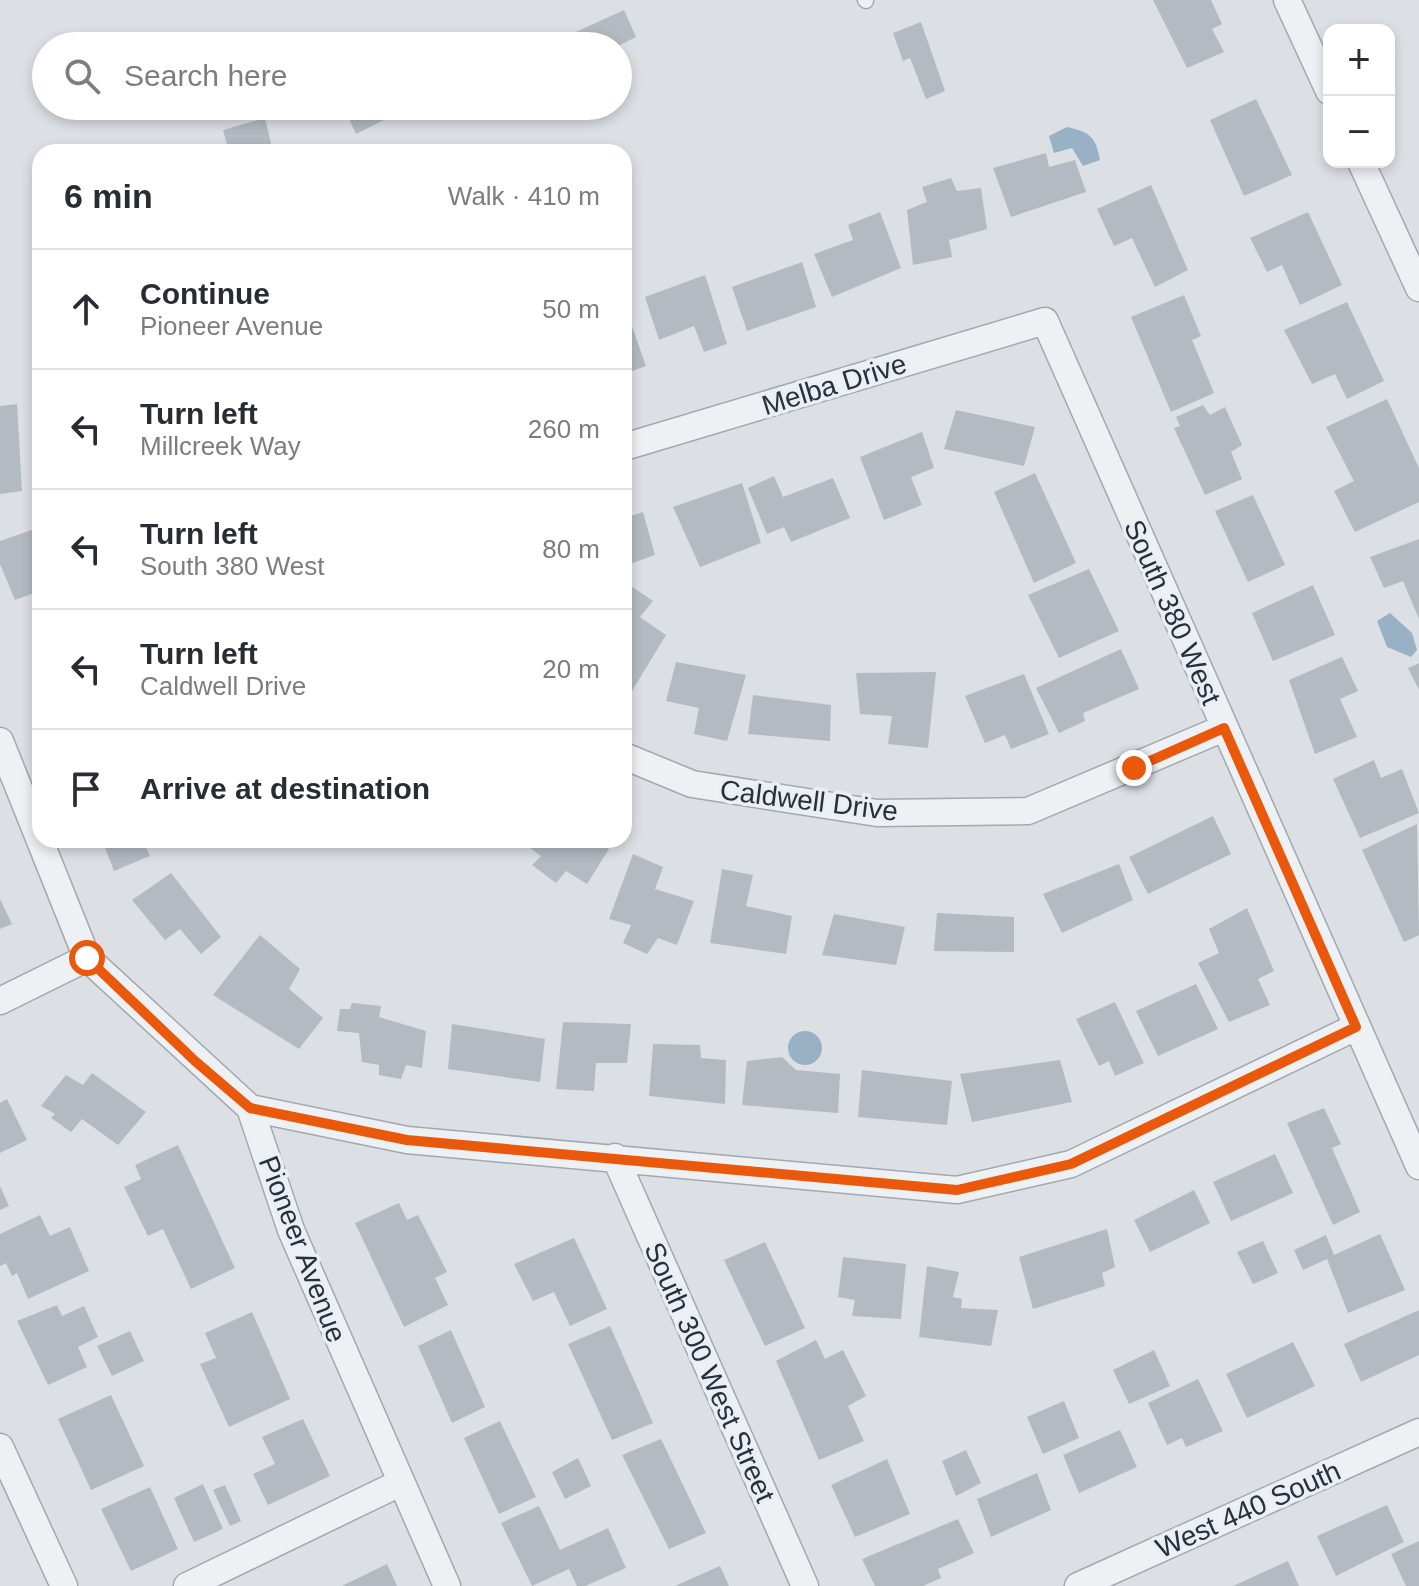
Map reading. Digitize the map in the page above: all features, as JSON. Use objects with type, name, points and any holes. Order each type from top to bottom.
[{"type":"street","points":[[1287,0],[1323,78]]},
{"type":"street","points":[[1364,168],[1419,288]]},
{"type":"street","name":"Melba Drive","points":[[632,445],[1045,321]]},
{"type":"street","name":"South 380 West","points":[[1045,321],[1419,1166]]},
{"type":"street","name":"Caldwell Drive","points":[[632,759],[692,784],[877,813],[1028,811],[1224,728]]},
{"type":"street","points":[[0,741],[32,821]]},
{"type":"street","points":[[43,848],[87,958],[195,1061],[250,1108],[407,1140],[957,1190],[1071,1164],[1356,1027]]},
{"type":"street","points":[[0,1001],[87,958]]},
{"type":"street","name":"Pioneer Avenue","points":[[250,1108],[291,1230],[447,1586]]},
{"type":"street","name":"South 300 West Street","points":[[615,1157],[805,1586]]},
{"type":"street","name":"West 440 South","points":[[1078,1586],[1419,1432]]},
{"type":"street","points":[[0,1447],[64,1586]]},
{"type":"street","points":[[187,1586],[400,1483]]},
{"type":"water","points":[[1067,127],[1091,137],[1100,160],[1083,166],[1072,148],[1054,153],[1049,136]]},
{"type":"water","points":[[1390,613],[1412,633],[1417,650],[1411,657],[1387,647],[1377,621]]},
{"type":"water","points":[[805,1031],[817,1036],[822,1048],[817,1060],[805,1065],[793,1060],[788,1048],[793,1036]]},
{"type":"building","points":[[1153,0],[1211,0],[1222,24],[1212,29],[1224,52],[1187,68]]},
{"type":"building","points":[[624,10],[636,37],[632,39],[632,32],[576,32]]},
{"type":"building","points":[[921,22],[945,91],[926,99],[910,58],[903,61],[893,33]]},
{"type":"building","points":[[1256,99],[1292,175],[1244,196],[1210,120]]},
{"type":"building","points":[[265,120],[271,144],[227,144],[223,130]]},
{"type":"building","points":[[350,120],[384,120],[356,134]]},
{"type":"building","points":[[1046,153],[1049,167],[1075,160],[1086,192],[1011,217],[993,168]]},
{"type":"building","points":[[951,178],[957,191],[981,188],[987,229],[949,240],[952,257],[913,265],[907,210],[927,202],[922,187]]},
{"type":"building","points":[[1151,185],[1188,270],[1155,287],[1132,238],[1114,246],[1097,209]]},
{"type":"building","points":[[880,212],[901,268],[832,297],[814,254],[853,240],[848,225]]},
{"type":"building","points":[[1308,212],[1342,285],[1300,305],[1282,265],[1267,272],[1250,238]]},
{"type":"building","points":[[802,262],[816,307],[747,331],[732,287]]},
{"type":"building","points":[[705,275],[727,344],[704,352],[694,326],[659,340],[645,297]]},
{"type":"building","points":[[1184,295],[1201,336],[1192,340],[1214,393],[1171,412],[1131,317]]},
{"type":"building","points":[[1347,302],[1384,381],[1347,399],[1335,374],[1312,384],[1284,330]]},
{"type":"building","points":[[632,326],[646,366],[632,371]]},
{"type":"building","points":[[1387,399],[1419,468],[1419,502],[1355,532],[1334,491],[1354,481],[1326,427]]},
{"type":"building","points":[[17,404],[22,491],[0,494],[0,406]]},
{"type":"building","points":[[1203,405],[1210,415],[1225,407],[1242,445],[1231,452],[1242,479],[1205,495],[1174,428],[1180,426],[1176,417]]},
{"type":"building","points":[[956,410],[1035,427],[1024,466],[944,449]]},
{"type":"building","points":[[922,432],[934,468],[911,477],[922,505],[884,520],[860,457]]},
{"type":"building","points":[[1035,473],[1076,563],[1034,583],[994,492]]},
{"type":"building","points":[[774,476],[783,497],[833,478],[850,518],[791,542],[784,527],[767,534],[748,488]]},
{"type":"building","points":[[742,483],[761,543],[700,567],[673,507]]},
{"type":"building","points":[[1253,495],[1285,565],[1248,582],[1215,511]]},
{"type":"building","points":[[643,512],[655,555],[632,563],[632,515]]},
{"type":"building","points":[[32,530],[32,594],[15,600],[0,564],[0,541]]},
{"type":"building","points":[[1419,539],[1419,619],[1403,581],[1384,588],[1370,557]]},
{"type":"building","points":[[1089,569],[1119,631],[1059,658],[1028,595]]},
{"type":"building","points":[[1313,585],[1335,635],[1273,661],[1252,613]]},
{"type":"building","points":[[632,587],[653,601],[640,617],[666,635],[632,691]]},
{"type":"building","points":[[1121,649],[1139,689],[1083,713],[1085,721],[1059,733],[1036,688]]},
{"type":"building","points":[[1342,657],[1358,691],[1340,699],[1357,737],[1315,754],[1289,680]]},
{"type":"building","points":[[676,662],[746,675],[727,741],[694,734],[699,708],[666,701]]},
{"type":"building","points":[[1419,663],[1419,690],[1408,668]]},
{"type":"building","points":[[936,672],[928,748],[888,744],[892,716],[860,714],[856,673]]},
{"type":"building","points":[[1024,674],[1049,734],[1011,749],[1005,735],[985,743],[965,696]]},
{"type":"building","points":[[753,695],[831,705],[830,741],[748,734]]},
{"type":"building","points":[[1374,760],[1381,778],[1402,769],[1419,813],[1360,838],[1333,779]]},
{"type":"building","points":[[1213,816],[1231,854],[1148,894],[1129,857]]},
{"type":"building","points":[[1417,824],[1419,935],[1404,942],[1362,850]]},
{"type":"building","points":[[105,848],[146,848],[150,856],[114,871]]},
{"type":"building","points":[[530,848],[609,849],[587,884],[566,871],[556,883],[532,865],[541,856]]},
{"type":"building","points":[[633,854],[663,867],[655,889],[694,901],[677,945],[658,938],[647,954],[623,943],[631,925],[609,919]]},
{"type":"building","points":[[1119,864],[1133,900],[1062,933],[1043,894]]},
{"type":"building","points":[[722,869],[753,875],[746,906],[792,916],[786,954],[710,943]]},
{"type":"building","points":[[171,873],[221,937],[201,954],[180,929],[165,940],[132,900]]},
{"type":"building","points":[[0,899],[12,924],[0,929]]},
{"type":"building","points":[[1247,908],[1274,971],[1258,979],[1270,1005],[1229,1022],[1198,963],[1219,953],[1209,929]]},
{"type":"building","points":[[937,913],[1014,917],[1014,952],[934,951]]},
{"type":"building","points":[[834,914],[905,927],[896,965],[822,955]]},
{"type":"building","points":[[260,935],[300,969],[289,989],[323,1018],[299,1049],[213,995]]},
{"type":"building","points":[[1196,984],[1218,1029],[1158,1056],[1136,1011]]},
{"type":"building","points":[[1115,1002],[1144,1063],[1115,1076],[1109,1061],[1099,1066],[1076,1019]]},
{"type":"building","points":[[352,1003],[381,1006],[379,1017],[426,1031],[422,1068],[406,1065],[401,1079],[379,1075],[379,1065],[362,1062],[359,1033],[337,1031],[340,1009],[350,1009]]},
{"type":"building","points":[[563,1022],[631,1024],[627,1063],[596,1063],[594,1091],[556,1089]]},
{"type":"building","points":[[452,1024],[545,1039],[540,1082],[448,1069]]},
{"type":"building","points":[[653,1044],[700,1045],[701,1058],[726,1060],[725,1104],[649,1096]]},
{"type":"building","points":[[782,1057],[796,1070],[840,1074],[838,1113],[742,1105],[747,1061]]},
{"type":"building","points":[[1060,1060],[1072,1102],[972,1122],[960,1074]]},
{"type":"building","points":[[862,1070],[952,1081],[947,1125],[858,1117]]},
{"type":"building","points":[[92,1073],[146,1112],[118,1145],[82,1119],[71,1132],[51,1118],[55,1114],[41,1106],[66,1075],[83,1085]]},
{"type":"building","points":[[7,1099],[27,1140],[0,1153],[0,1103]]},
{"type":"building","points":[[1324,1108],[1341,1144],[1332,1148],[1360,1212],[1333,1225],[1287,1123]]},
{"type":"building","points":[[178,1145],[235,1268],[191,1289],[163,1229],[148,1236],[124,1187],[141,1179],[135,1165]]},
{"type":"building","points":[[1275,1154],[1293,1193],[1231,1221],[1213,1182]]},
{"type":"building","points":[[0,1186],[9,1206],[0,1210]]},
{"type":"building","points":[[1194,1190],[1210,1223],[1150,1252],[1134,1220]]},
{"type":"building","points":[[399,1203],[407,1220],[418,1215],[447,1272],[435,1278],[448,1305],[404,1327],[355,1223]]},
{"type":"building","points":[[40,1215],[50,1236],[70,1227],[89,1271],[28,1299],[17,1273],[12,1276],[6,1263],[0,1266],[0,1234]]},
{"type":"building","points":[[1107,1229],[1115,1267],[1102,1273],[1105,1286],[1033,1309],[1019,1257]]},
{"type":"building","points":[[1380,1234],[1405,1290],[1348,1313],[1327,1259],[1303,1270],[1294,1250],[1326,1235],[1334,1255]]},
{"type":"building","points":[[574,1238],[607,1309],[570,1326],[554,1292],[533,1301],[514,1264]]},
{"type":"building","points":[[1263,1241],[1278,1273],[1253,1284],[1237,1252]]},
{"type":"building","points":[[765,1242],[805,1328],[765,1346],[724,1260]]},
{"type":"building","points":[[843,1257],[906,1264],[901,1319],[852,1316],[855,1300],[838,1297]]},
{"type":"building","points":[[927,1266],[959,1272],[953,1297],[962,1299],[961,1308],[998,1310],[991,1346],[919,1337]]},
{"type":"building","points":[[57,1305],[62,1316],[84,1306],[98,1337],[78,1347],[87,1367],[48,1385],[17,1321]]},
{"type":"building","points":[[1419,1310],[1419,1355],[1361,1382],[1344,1344]]},
{"type":"building","points":[[252,1312],[290,1399],[229,1427],[200,1364],[216,1358],[205,1333]]},
{"type":"building","points":[[610,1326],[653,1423],[612,1440],[568,1344]]},
{"type":"building","points":[[451,1330],[485,1407],[452,1423],[418,1346]]},
{"type":"building","points":[[130,1331],[144,1361],[112,1376],[97,1346]]},
{"type":"building","points":[[816,1340],[825,1359],[843,1350],[866,1396],[848,1406],[864,1441],[819,1460],[776,1361]]},
{"type":"building","points":[[1293,1342],[1315,1386],[1247,1418],[1226,1374]]},
{"type":"building","points":[[1154,1350],[1170,1386],[1129,1404],[1113,1370]]},
{"type":"building","points":[[1198,1379],[1223,1431],[1186,1447],[1182,1438],[1167,1445],[1148,1403]]},
{"type":"building","points":[[111,1395],[144,1466],[91,1490],[58,1419]]},
{"type":"building","points":[[1064,1401],[1079,1438],[1043,1454],[1027,1417]]},
{"type":"building","points":[[303,1419],[330,1476],[268,1505],[253,1474],[275,1464],[262,1437]]},
{"type":"building","points":[[500,1421],[536,1497],[499,1514],[464,1438]]},
{"type":"building","points":[[1120,1430],[1137,1467],[1079,1493],[1063,1455]]},
{"type":"building","points":[[661,1439],[706,1533],[669,1549],[622,1455]]},
{"type":"building","points":[[966,1450],[981,1483],[956,1496],[942,1461]]},
{"type":"building","points":[[578,1458],[591,1486],[565,1499],[552,1472]]},
{"type":"building","points":[[887,1459],[910,1514],[855,1537],[831,1485]]},
{"type":"building","points":[[1037,1473],[1051,1510],[991,1537],[977,1499]]},
{"type":"building","points":[[203,1484],[223,1529],[194,1542],[174,1498]]},
{"type":"building","points":[[225,1485],[241,1521],[230,1526],[213,1490]]},
{"type":"building","points":[[150,1487],[178,1549],[131,1571],[101,1509]]},
{"type":"building","points":[[1387,1505],[1404,1542],[1336,1576],[1317,1536]]},
{"type":"building","points":[[539,1506],[560,1550],[608,1528],[626,1568],[585,1586],[577,1586],[569,1569],[532,1586],[501,1523]]},
{"type":"building","points":[[958,1519],[974,1553],[938,1569],[941,1578],[923,1586],[875,1586],[862,1559]]},
{"type":"building","points":[[1419,1541],[1419,1586],[1406,1586],[1391,1554]]},
{"type":"building","points":[[1288,1561],[1299,1586],[1233,1586]]},
{"type":"building","points":[[387,1564],[397,1586],[342,1586]]},
{"type":"building","points":[[720,1566],[729,1586],[675,1586]]},
{"type":"route","points":[[87,958],[195,1061],[250,1108],[407,1140],[957,1190],[1071,1164],[1356,1027],[1224,728],[1134,768]]}]
